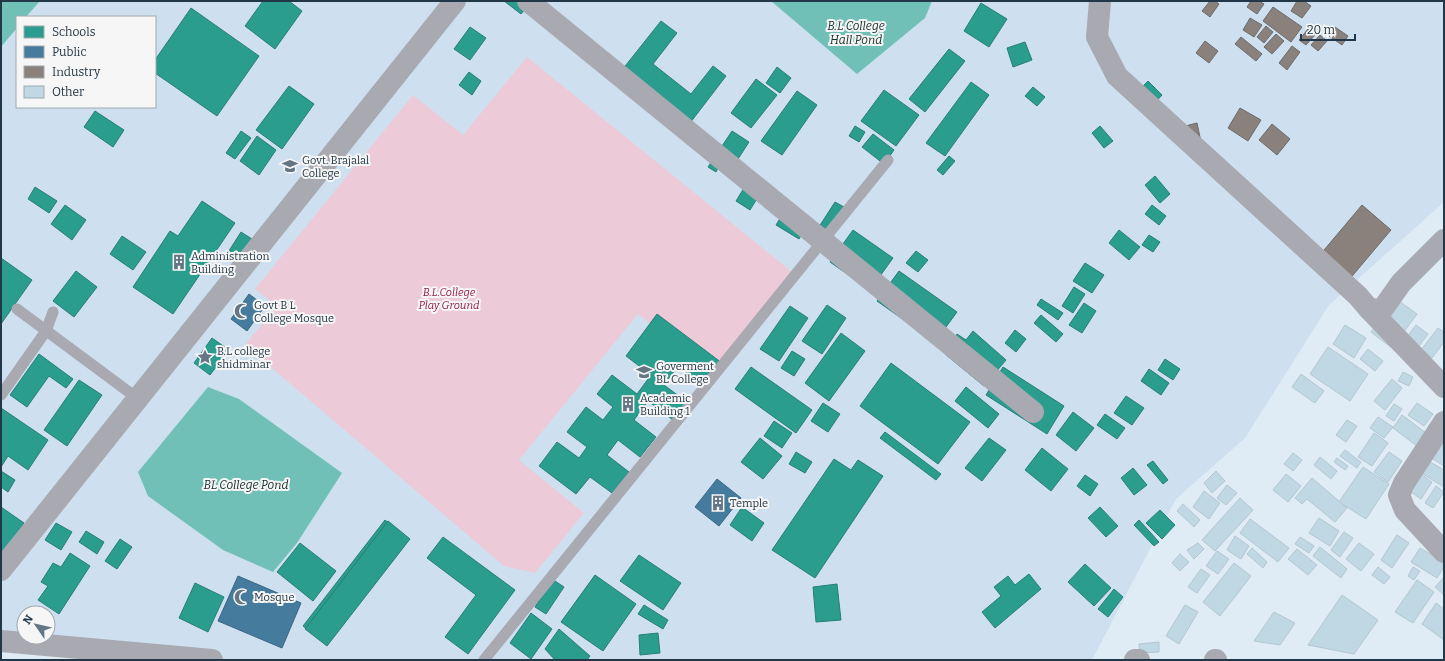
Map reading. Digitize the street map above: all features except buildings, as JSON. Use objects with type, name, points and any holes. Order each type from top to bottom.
[{"type":"street","points":[[1,570],[455,1]]},
{"type":"street","points":[[528,1],[1033,412]]},
{"type":"street","points":[[1100,1],[1097,37],[1117,76],[1358,296],[1444,387]]},
{"type":"street","points":[[1369,309],[1382,310],[1401,283],[1444,240]]},
{"type":"street","points":[[1444,422],[1404,483],[1399,495],[1405,510],[1444,552]]},
{"type":"street","points":[[1,641],[212,660]]},
{"type":"lane","points":[[484,660],[888,160]]},
{"type":"lane","points":[[17,309],[137,398]]},
{"type":"lane","points":[[1,395],[46,331],[53,312]]},
{"type":"shaded area","name":"Goverment BL College","points":[[40,1],[1444,1],[1444,202],[1329,305],[1245,438],[1176,499],[1092,660],[212,660],[45,645],[56,645],[56,605],[16,605],[16,642],[1,641],[1,47],[16,29],[16,108],[156,108],[156,16],[27,16]]},
{"type":"green space","name":"B.L.College Play Ground","points":[[527,57],[797,276],[716,377],[638,314],[519,460],[584,513],[535,573],[504,566],[245,345],[277,306],[255,289],[413,95],[463,135]]},
{"type":"water","points":[[1,1],[40,1],[27,16],[16,16],[16,29],[1,47]]},
{"type":"water","name":"B.L College Hall Pond","points":[[771,1],[932,1],[925,18],[857,74]]},
{"type":"water","name":"BL College Pond","points":[[208,387],[239,399],[342,473],[297,543],[273,572],[223,550],[148,496],[138,472]]},
{"type":"place","name":"Govt. Brajalal College","points":[[290,166]]},
{"type":"place","name":"Administration Building","points":[[179,262]]},
{"type":"place","name":"Govt B L College Mosque","points":[[242,311]]},
{"type":"place","name":"B.L college shidminar","points":[[205,357]]},
{"type":"place","name":"Goverment BL College","points":[[644,372]]},
{"type":"place","name":"Academic Building 1","points":[[628,404]]},
{"type":"place","name":"Temple","points":[[718,503]]},
{"type":"place","name":"Mosque","points":[[242,597]]}]
